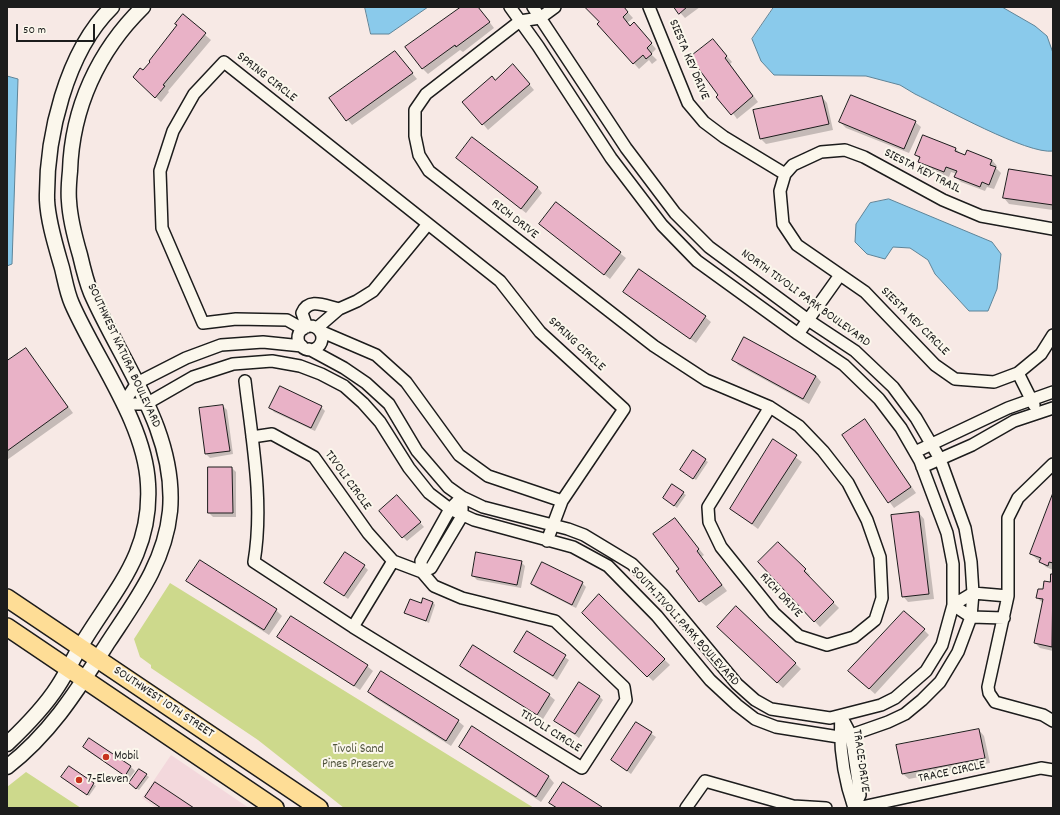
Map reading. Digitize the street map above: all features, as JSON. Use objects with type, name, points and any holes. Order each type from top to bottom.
[{"type":"main road","name":"SOUTHWEST 10TH STREET","points":[[7,598],[319,808]]},
{"type":"main road","name":"SOUTHWEST 10TH STREET","points":[[7,627],[275,808]]},
{"type":"street","name":"SOUTHWEST NATURA BOULEVARD","points":[[7,744],[36,715],[50,698],[80,647],[133,564],[143,537],[147,519],[148,481],[140,444],[123,404],[71,302],[56,248],[47,202],[49,149],[58,106],[74,66],[89,37],[112,7]]},
{"type":"street","name":"SOUTHWEST NATURA BOULEVARD","points":[[7,767],[34,744],[50,727],[98,659],[149,581],[163,546],[169,520],[171,490],[164,446],[136,383],[90,291],[77,244],[69,200],[71,151],[78,111],[93,75],[107,49],[124,25],[143,7]]},
{"type":"street","points":[[510,7],[538,46],[620,171],[662,225],[697,261],[798,334],[844,365],[880,399],[901,428],[915,452],[947,533],[953,564],[953,605],[942,645],[926,671],[895,698],[881,705],[841,716]]},
{"type":"street","points":[[520,21],[527,7]]},
{"type":"street","name":"NORTH TIVOLI PARK BOULEVARD","points":[[533,7],[635,160],[675,213],[709,247],[808,320],[855,351],[893,387],[916,418],[940,459],[965,528],[971,562],[973,593],[971,617],[958,652],[940,682],[927,695],[905,714],[888,722],[851,735]]},
{"type":"street","points":[[540,18],[555,7]]},
{"type":"street","name":"SIESTA KEY DRIVE","points":[[649,7],[688,103],[704,122],[724,137],[784,174]]},
{"type":"street","name":"RICH DRIVE","points":[[540,18],[520,21],[426,94],[416,110],[415,136],[419,155],[429,171],[654,346],[706,380],[770,407],[799,426],[823,451],[848,484],[867,520],[880,557],[882,598],[875,620],[854,637],[826,645],[799,636],[774,613],[747,581],[721,547],[709,522],[708,507],[770,407]]},
{"type":"street","name":"SPRING CIRCLE","points":[[547,541],[562,501],[624,409],[540,332],[500,281],[224,62],[194,94],[173,131],[160,171],[162,228],[203,323],[236,319],[287,320],[376,355],[406,382],[459,455],[488,476],[562,501]]},
{"type":"street","name":"SIESTA KEY TRAIL","points":[[784,174],[802,159],[821,152],[845,150],[864,157],[943,200],[981,216],[1053,229]]},
{"type":"street","points":[[620,171],[635,160]]},
{"type":"street","name":"SIESTA KEY CIRCLE","points":[[784,174],[780,191],[782,224],[797,245],[864,292],[935,365],[955,380],[994,382],[1018,373],[1040,354],[1053,335]]},
{"type":"street","points":[[300,366],[306,348],[299,336],[312,329],[339,309],[357,301],[373,291],[428,224]]},
{"type":"street","points":[[798,334],[840,275]]},
{"type":"street","points":[[306,348],[314,349],[320,345],[322,338],[312,329],[302,313],[304,308],[309,304],[314,303],[339,309]]},
{"type":"street","name":"SOUTH TIVOLI PARK BOULEVARD","points":[[136,383],[186,358],[221,345],[263,342],[306,348],[344,368],[366,383],[389,404],[417,451],[448,487],[462,497],[483,507],[553,524],[584,535],[632,564],[664,594],[716,660],[737,684],[755,700],[771,709],[830,718],[841,716]]},
{"type":"street","name":"SOUTH TIVOLI PARK BOULEVARD","points":[[123,404],[146,404],[193,377],[233,364],[272,361],[300,366],[321,374],[344,386],[363,403],[380,422],[409,468],[429,493],[450,509],[462,516],[547,541],[573,547],[608,566],[657,616],[710,680],[737,705],[755,719],[776,727],[839,737],[851,735]]},
{"type":"street","points":[[1018,373],[1037,413]]},
{"type":"street","name":"TIVOLI CIRCLE","points":[[245,381],[255,472],[258,540],[254,562],[353,627],[582,768],[626,700],[624,687],[555,621],[462,598],[434,586],[422,572],[393,561],[368,533],[314,457],[272,434],[252,437]]},
{"type":"street","points":[[123,404],[136,383]]},
{"type":"street","points":[[915,452],[931,443],[1008,408],[1053,392]]},
{"type":"street","points":[[922,467],[972,445],[1014,421],[1053,408]]},
{"type":"street","points":[[1053,464],[1018,498],[1008,518],[1008,596],[988,687],[989,693],[995,702],[1043,715],[1053,721]]},
{"type":"street","points":[[462,497],[462,516],[431,568],[422,572],[422,561],[450,509],[462,497]]},
{"type":"street","points":[[353,627],[393,561]]},
{"type":"street","points":[[953,605],[973,593],[1008,596]]},
{"type":"street","points":[[953,605],[971,617],[1004,618]]},
{"type":"street","name":"TRACE DRIVE","points":[[841,716],[851,735],[860,795],[855,808]]},
{"type":"street","name":"TRACE DRIVE","points":[[841,716],[839,737],[849,794],[855,808]]},
{"type":"street","name":"TRACE CIRCLE","points":[[855,808],[1041,768],[1053,770]]},
{"type":"street","points":[[686,808],[705,781],[793,806],[826,808]]},
{"type":"shaded area","points":[[171,755],[249,808],[156,808],[142,798]]},
{"type":"green space","name":"Tivoli Sand Pines Preserve","points":[[170,583],[534,808],[344,808],[258,740],[151,668],[151,665],[140,657],[134,639]]},
{"type":"green space","points":[[26,772],[81,808],[7,808],[7,787]]},
{"type":"water","points":[[365,7],[428,7],[389,34],[371,34]]},
{"type":"water","points":[[774,7],[1002,7],[1035,26],[1047,36],[1053,53],[1053,151],[1025,146],[1005,138],[964,119],[900,85],[866,76],[774,75],[761,61],[752,39]]},
{"type":"water","points":[[7,76],[18,79],[12,264],[7,266]]},
{"type":"water","points":[[889,199],[992,242],[1001,254],[997,289],[988,311],[969,311],[935,274],[928,260],[910,248],[893,247],[885,259],[867,254],[855,242],[856,224],[870,203]]},
{"type":"building","points":[[461,7],[478,7],[490,22],[456,47],[455,45],[422,69],[405,47]]},
{"type":"building","points":[[585,7],[624,7],[628,12],[623,17],[630,26],[634,22],[652,43],[647,48],[652,54],[646,59],[643,55],[633,64],[597,24],[599,22]]},
{"type":"building","points":[[674,7],[687,7],[679,14]]},
{"type":"building","points":[[183,14],[206,33],[163,85],[165,86],[155,98],[133,77],[140,68],[143,70],[150,62],[149,61],[177,25],[175,24]]},
{"type":"building","points":[[713,39],[727,56],[725,58],[753,96],[731,115],[716,97],[718,95],[690,57]]},
{"type":"building","points":[[395,51],[413,73],[346,121],[329,98]]},
{"type":"building","points":[[513,64],[530,84],[482,125],[462,102],[492,76],[495,80]]},
{"type":"building","points":[[851,95],[916,121],[904,149],[839,122]]},
{"type":"building","points":[[822,96],[829,124],[760,139],[753,110]]},
{"type":"building","points":[[923,135],[956,148],[955,151],[965,155],[967,150],[992,160],[990,165],[996,167],[989,185],[982,182],[980,187],[954,177],[957,171],[946,167],[944,172],[918,162],[920,157],[915,155]]},
{"type":"building","points":[[472,137],[538,187],[521,209],[456,158]]},
{"type":"building","points":[[1009,169],[1053,176],[1053,205],[1003,198]]},
{"type":"building","points":[[556,202],[621,252],[604,275],[539,224]]},
{"type":"building","points":[[639,269],[706,316],[690,339],[623,292]]},
{"type":"building","points":[[744,337],[816,376],[803,399],[732,360]]},
{"type":"building","points":[[26,348],[68,407],[7,451],[7,361]]},
{"type":"building","points":[[280,386],[322,406],[311,428],[269,408]]},
{"type":"building","points":[[223,405],[230,451],[205,454],[199,408]]},
{"type":"building","points":[[865,419],[911,487],[888,503],[842,435]]},
{"type":"building","points":[[773,439],[797,455],[752,524],[730,509]]},
{"type":"building","points":[[693,450],[706,459],[693,479],[680,470]]},
{"type":"building","points":[[208,467],[232,467],[233,513],[208,513]]},
{"type":"building","points":[[672,484],[684,492],[674,506],[663,498]]},
{"type":"building","points":[[1053,493],[1053,563],[1049,562],[1048,566],[1039,562],[1041,558],[1030,554]]},
{"type":"building","points":[[397,495],[421,522],[402,538],[379,511]]},
{"type":"building","points":[[919,512],[929,594],[902,597],[891,515]]},
{"type":"building","points":[[675,518],[699,549],[697,551],[722,585],[699,602],[676,571],[679,569],[653,534]]},
{"type":"building","points":[[778,542],[806,569],[804,571],[834,602],[814,622],[758,562]]},
{"type":"building","points":[[345,552],[365,565],[344,596],[324,583]]},
{"type":"building","points":[[476,552],[522,561],[517,585],[472,576]]},
{"type":"building","points":[[200,560],[277,609],[264,630],[186,581]]},
{"type":"building","points":[[542,562],[583,582],[572,605],[531,584]]},
{"type":"building","points":[[1051,574],[1053,574],[1052,647],[1034,643],[1043,599],[1036,598],[1038,589],[1043,589],[1044,581],[1050,582]]},
{"type":"building","points":[[599,594],[665,659],[647,677],[582,613]]},
{"type":"building","points":[[423,598],[433,602],[426,621],[404,613],[410,599],[421,603]]},
{"type":"building","points":[[736,606],[796,663],[777,683],[717,627]]},
{"type":"building","points":[[904,611],[925,629],[869,689],[848,671]]},
{"type":"building","points":[[291,616],[368,665],[354,686],[277,637]]},
{"type":"building","points":[[527,631],[566,655],[553,676],[514,652]]},
{"type":"building","points":[[473,645],[550,694],[537,715],[460,666]]},
{"type":"building","points":[[381,671],[459,720],[446,741],[368,692]]},
{"type":"building","points":[[579,682],[600,696],[575,734],[554,721]]},
{"type":"building","points":[[636,722],[652,732],[627,771],[611,760]]},
{"type":"building","points":[[472,726],[549,776],[536,797],[459,747]]},
{"type":"building","points":[[979,729],[985,758],[902,774],[896,745]]},
{"type":"building","points":[[89,738],[131,766],[125,776],[83,747]]},
{"type":"building","points":[[69,766],[94,783],[87,795],[61,777]]},
{"type":"building","points":[[139,769],[147,774],[136,789],[129,783]]},
{"type":"building","points":[[155,782],[194,808],[161,808],[145,797]]},
{"type":"building","points":[[563,782],[602,807],[557,808],[549,803]]},
{"type":"place","name":"Mobil","points":[[106,757]]},
{"type":"place","name":"7-Eleven","points":[[79,780]]}]
